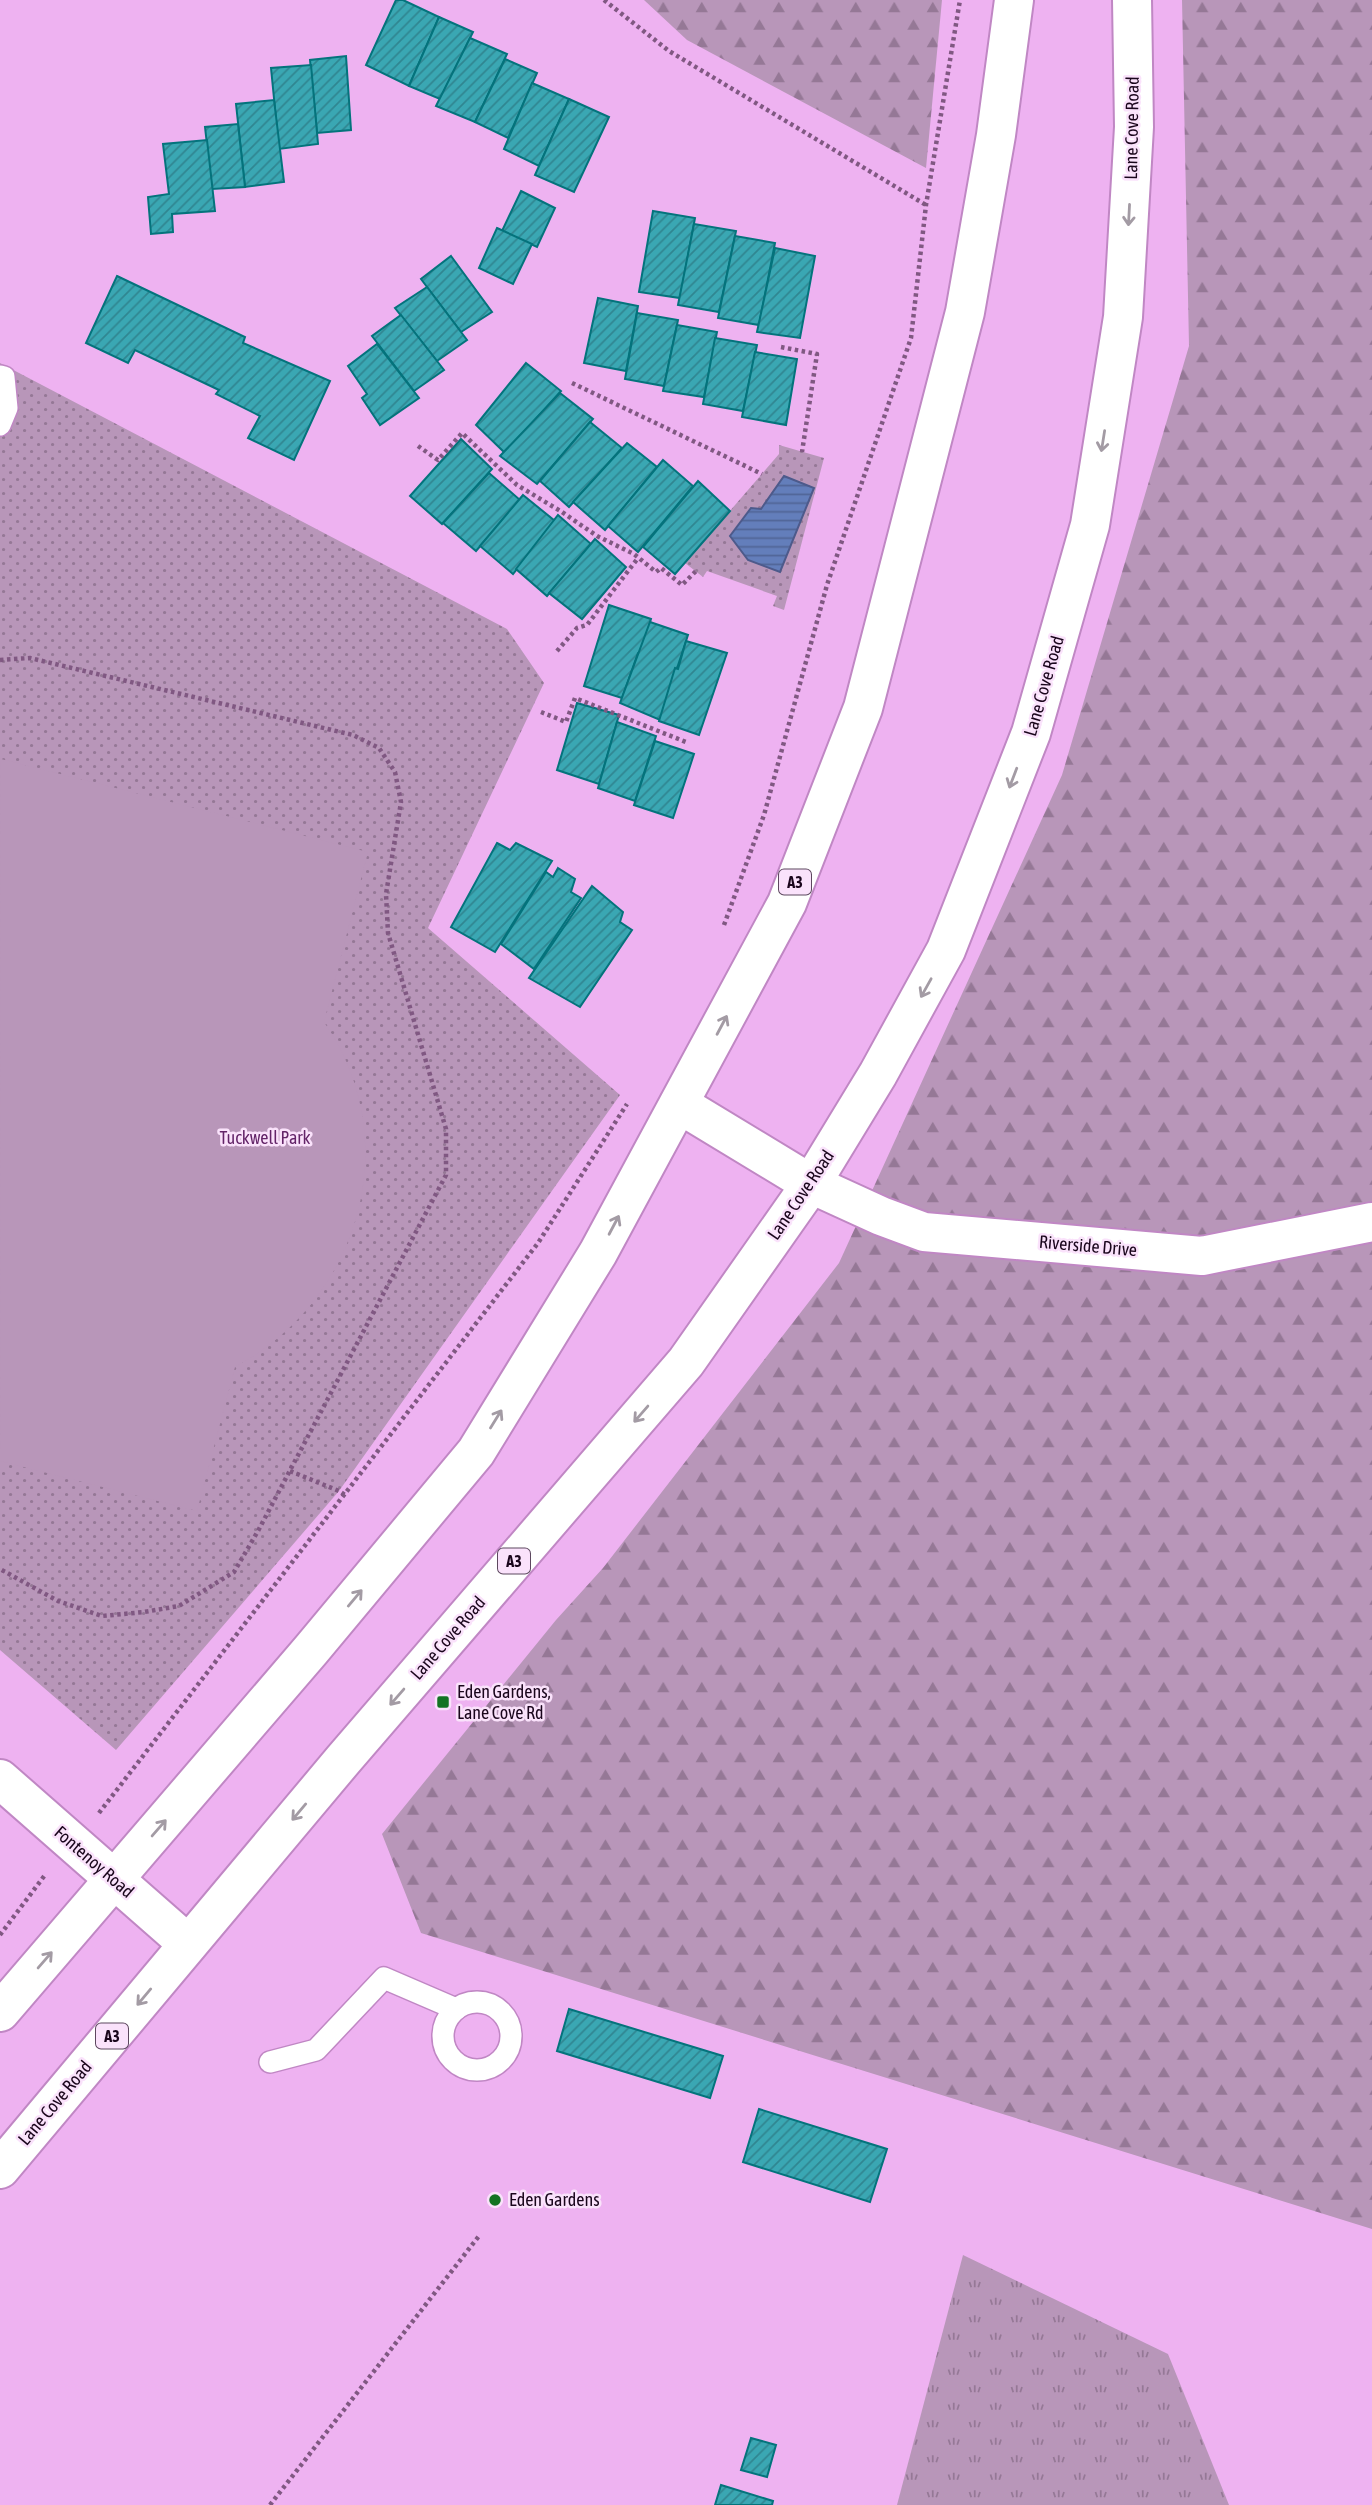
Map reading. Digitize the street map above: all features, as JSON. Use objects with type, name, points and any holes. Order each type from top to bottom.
[{"type":"main road","name":"A3","points":[[0,2012],[320,1640],[476,1451],[598,1253],[787,903],[863,708],[965,313],[996,135],[1013,0]]},
{"type":"main road","name":"Lane Cove Road","points":[[0,2169],[343,1760],[686,1362],[811,1184],[878,1074],[946,950],[1031,733],[1090,525],[1123,317],[1134,127],[1132,0]]},
{"type":"main road","name":"Riverside Drive","points":[[679,1104],[811,1184],[924,1232],[1202,1256],[1372,1222]]},
{"type":"main road","name":"Fontenoy Road","points":[[0,1779],[188,1944]]},
{"type":"lane","points":[[0,376],[4,377],[7,408],[0,425]]},
{"type":"lane","points":[[270,2062],[316,2050],[384,1978],[456,2008]]},
{"type":"path","points":[[604,0],[669,51],[926,205]]},
{"type":"path","points":[[720,936],[764,815],[827,585],[911,338],[926,205],[960,0]]},
{"type":"path","points":[[781,347],[817,354],[802,452]]},
{"type":"path","points":[[572,383],[762,474]]},
{"type":"path","points":[[418,446],[438,460],[462,433],[517,485],[597,536],[638,558],[656,572],[661,568],[682,585],[696,571]]},
{"type":"path","points":[[557,651],[578,628],[587,625],[638,558]]},
{"type":"path","points":[[0,660],[30,659],[353,735],[379,748],[395,772],[401,802],[386,894],[388,933],[446,1129],[446,1175],[234,1572],[180,1606],[102,1616],[58,1601],[0,1569]]},
{"type":"path","points":[[541,712],[566,722],[575,698],[687,742]]},
{"type":"path","points":[[0,1935],[36,1886],[109,1801],[538,1244],[632,1096]]},
{"type":"path","points":[[290,1471],[345,1495]]},
{"type":"path","points":[[270,2505],[479,2236]]},
{"type":"green space","points":[[644,0],[942,0],[926,168],[687,40]]},
{"type":"green space","points":[[1182,0],[1372,0],[1372,2229],[421,1933],[382,1834],[556,1620],[603,1568],[839,1263],[1062,775],[1189,346]]},
{"type":"green space","name":"Tuckwell Park","points":[[0,363],[507,629],[544,683],[428,928],[620,1095],[339,1491],[116,1750],[0,1650]]},
{"type":"green space","points":[[779,445],[824,458],[784,610],[773,606],[777,596],[707,571],[703,577],[685,563],[779,454]]},
{"type":"green space","points":[[1,759],[368,852],[324,1022],[349,1068],[363,1117],[365,1166],[357,1214],[340,1260],[313,1302],[278,1338],[235,1367],[197,1511],[0,1461]]},
{"type":"green space","points":[[963,2255],[1168,2354],[1229,2505],[897,2505]]},
{"type":"water","points":[[784,476],[814,488],[780,572],[748,560],[730,536],[751,508],[761,509]]},
{"type":"building","points":[[396,0],[403,0],[439,17],[409,86],[366,65]]},
{"type":"building","points":[[439,17],[473,32],[440,99],[409,86]]},
{"type":"building","points":[[470,38],[507,54],[475,122],[436,106]]},
{"type":"building","points":[[346,56],[351,130],[317,133],[310,60]]},
{"type":"building","points":[[505,59],[537,73],[508,138],[475,122]]},
{"type":"building","points":[[311,65],[318,144],[279,149],[271,68]]},
{"type":"building","points":[[532,83],[569,99],[539,166],[504,149]]},
{"type":"building","points":[[569,99],[609,117],[574,192],[535,175]]},
{"type":"building","points":[[274,100],[284,182],[245,187],[236,104]]},
{"type":"building","points":[[238,124],[245,187],[212,189],[205,127]]},
{"type":"building","points":[[207,140],[215,211],[172,214],[173,232],[151,234],[148,197],[169,194],[163,144]]},
{"type":"building","points":[[521,191],[555,208],[537,247],[502,231]]},
{"type":"building","points":[[653,211],[695,218],[680,298],[639,292]]},
{"type":"building","points":[[694,224],[736,231],[719,312],[678,305]]},
{"type":"building","points":[[497,228],[532,244],[513,284],[479,268]]},
{"type":"building","points":[[735,236],[775,243],[759,325],[718,318]]},
{"type":"building","points":[[775,248],[815,256],[800,338],[757,332]]},
{"type":"building","points":[[451,256],[492,312],[461,332],[421,279]]},
{"type":"building","points":[[117,276],[245,337],[243,343],[330,381],[294,460],[248,438],[260,416],[216,394],[219,390],[135,350],[128,363],[86,343]]},
{"type":"building","points":[[427,287],[467,340],[437,361],[395,308]]},
{"type":"building","points":[[598,298],[638,306],[626,371],[584,363]]},
{"type":"building","points":[[637,313],[678,320],[664,386],[625,379]]},
{"type":"building","points":[[401,315],[444,370],[414,391],[372,336]]},
{"type":"building","points":[[677,325],[717,332],[704,397],[663,391]]},
{"type":"building","points":[[715,338],[757,345],[743,411],[703,404]]},
{"type":"building","points":[[377,344],[419,398],[380,425],[362,398],[367,394],[348,366]]},
{"type":"building","points":[[755,352],[797,359],[786,425],[742,417]]},
{"type":"building","points":[[526,363],[561,391],[505,453],[476,425]]},
{"type":"building","points":[[560,393],[593,419],[537,484],[500,456]]},
{"type":"building","points":[[590,422],[622,448],[569,507],[540,481]]},
{"type":"building","points":[[461,439],[492,469],[442,524],[410,496]]},
{"type":"building","points":[[627,443],[657,467],[605,530],[573,502]]},
{"type":"building","points":[[663,460],[693,486],[638,552],[608,526]]},
{"type":"building","points":[[489,473],[520,500],[476,551],[443,523]]},
{"type":"building","points":[[698,481],[730,511],[675,574],[643,547]]},
{"type":"building","points":[[523,495],[555,521],[513,574],[480,546]]},
{"type":"building","points":[[558,515],[591,544],[547,596],[516,569]]},
{"type":"building","points":[[595,539],[626,567],[582,619],[549,593]]},
{"type":"building","points":[[609,605],[651,619],[642,650],[638,653],[622,698],[584,686]]},
{"type":"building","points":[[650,622],[688,635],[660,720],[620,703]]},
{"type":"building","points":[[686,641],[727,653],[699,735],[659,721]]},
{"type":"building","points":[[577,703],[619,715],[599,784],[557,770]]},
{"type":"building","points":[[617,722],[656,736],[635,801],[598,788]]},
{"type":"building","points":[[655,741],[694,754],[673,818],[634,805]]},
{"type":"building","points":[[497,843],[510,850],[516,843],[552,861],[495,952],[451,927]]},
{"type":"building","points":[[558,868],[575,879],[571,892],[581,898],[534,969],[501,944],[546,872],[553,877]]},
{"type":"building","points":[[592,886],[623,912],[620,922],[632,930],[580,1007],[529,978]]},
{"type":"building","points":[[569,2009],[723,2056],[710,2098],[557,2051]]},
{"type":"building","points":[[759,2109],[887,2149],[870,2202],[743,2162]]},
{"type":"building","points":[[751,2438],[776,2445],[767,2477],[741,2470]]},
{"type":"building","points":[[721,2485],[773,2501],[772,2505],[715,2505]]},
{"type":"place","name":"Eden Gardens, Lane Cove Rd","points":[[443,1702]]},
{"type":"place","name":"Eden Gardens","points":[[495,2200]]}]
